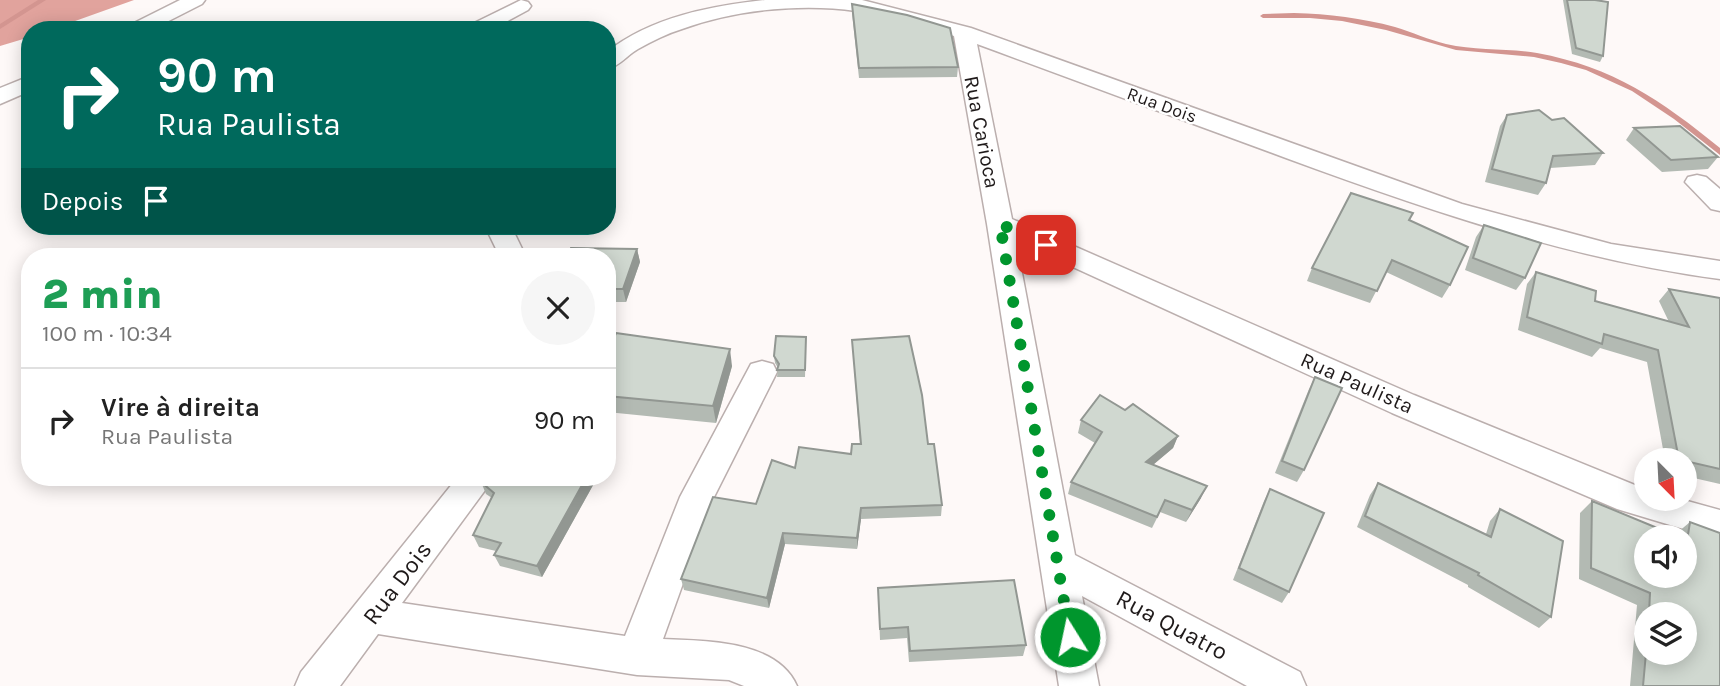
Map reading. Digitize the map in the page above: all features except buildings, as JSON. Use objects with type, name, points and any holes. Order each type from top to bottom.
[{"type":"street","points":[[153,21],[195,0]]},
{"type":"street","name":"Rua Dois","points":[[616,56],[638,38],[727,11],[786,3],[842,3],[904,16],[964,33],[1400,192],[1551,239],[1656,263],[1720,270]]},
{"type":"street","points":[[492,21],[521,6]]},
{"type":"street","name":"Rua Carioca","points":[[964,33],[1000,224],[1079,686]]},
{"type":"street","points":[[0,97],[21,86]]},
{"type":"street","points":[[1697,182],[1720,203]]},
{"type":"street","name":"Rua Paulista","points":[[1000,224],[1403,404],[1629,499],[1720,525]]},
{"type":"street","points":[[637,656],[697,496],[762,372]]},
{"type":"street","name":"Rua Dois","points":[[315,686],[471,486]]},
{"type":"street","name":"Rua Quatro","points":[[1058,564],[1286,686]]},
{"type":"street","points":[[372,616],[637,656],[730,661],[764,675],[777,686]]},
{"type":"shaded area","points":[[0,0],[134,0],[75,21],[21,21],[21,40],[0,46]]},
{"type":"waterway","points":[[0,27],[43,0]]},
{"type":"waterway","points":[[1263,16],[1342,19],[1374,24],[1456,48],[1534,55],[1563,61],[1612,78],[1634,90],[1677,118],[1720,152]]},
{"type":"route","points":[[1046,245],[1000,224],[1070,637]]}]
